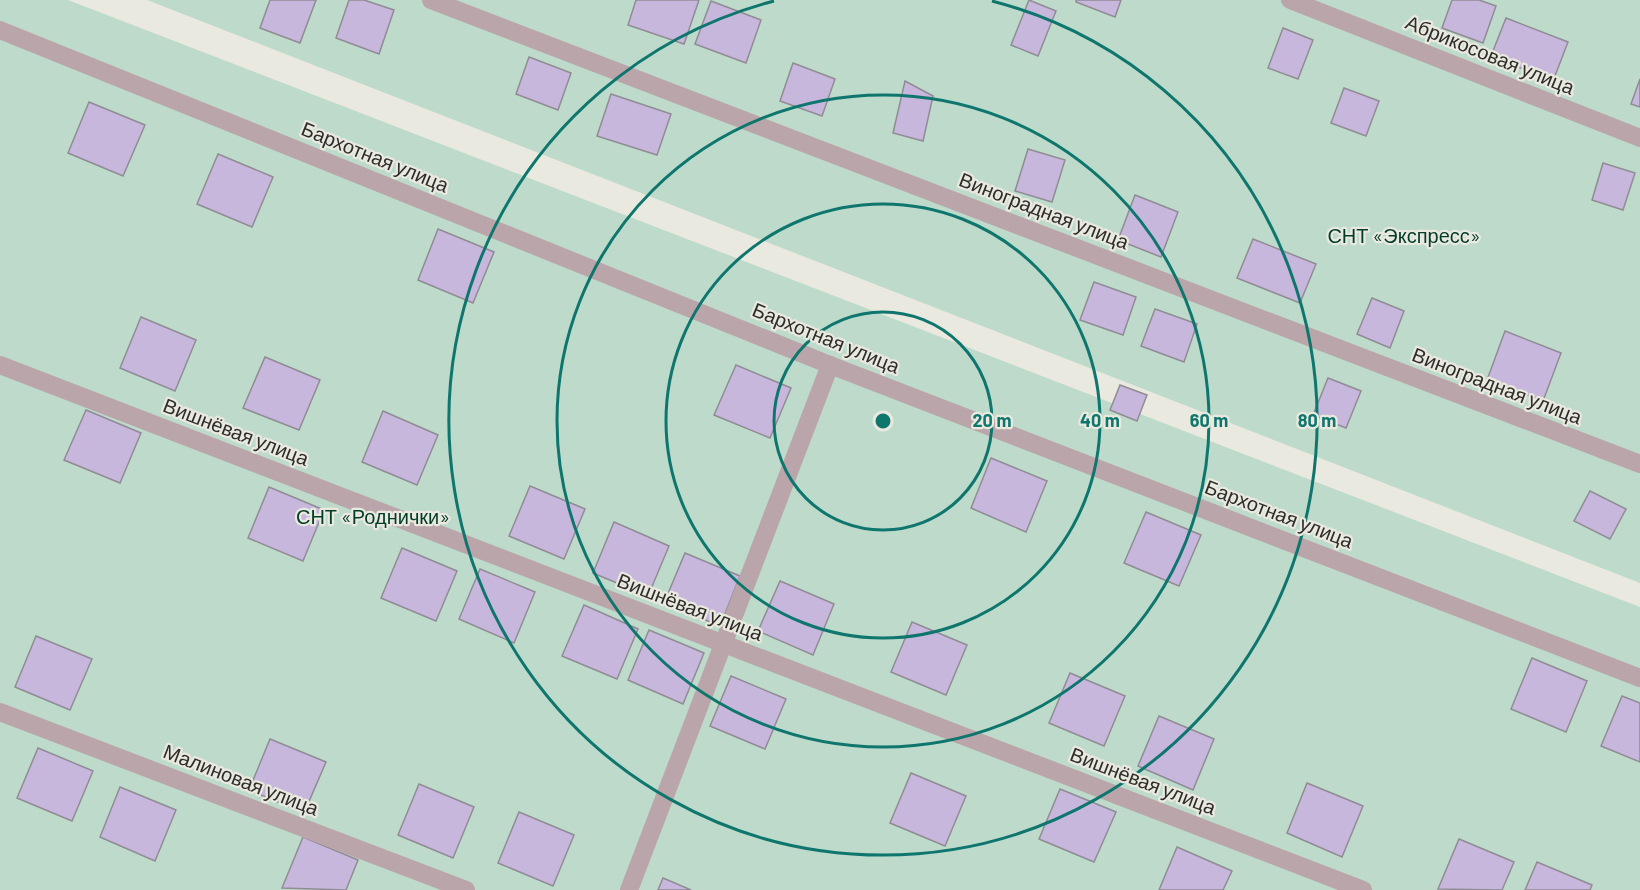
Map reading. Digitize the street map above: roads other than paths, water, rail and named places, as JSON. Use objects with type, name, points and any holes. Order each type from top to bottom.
[{"type":"street","name":"Виноградная улица","points":[[431,0],[1640,464]]},
{"type":"street","name":"Абрикосовая улица","points":[[1290,0],[1640,138]]},
{"type":"street","name":"Бархотная улица","points":[[0,30],[830,365],[1640,678]]},
{"type":"street","name":"Вишнёвая улица","points":[[0,365],[1363,890]]},
{"type":"street","points":[[629,890],[830,365]]},
{"type":"street","name":"Малиновая улица","points":[[0,712],[466,890]]},
{"type":"park label","name":"СНТ «Экспресс»","points":[[1404,236]]},
{"type":"park label","name":"СНТ «Роднички»","points":[[373,517]]}]
